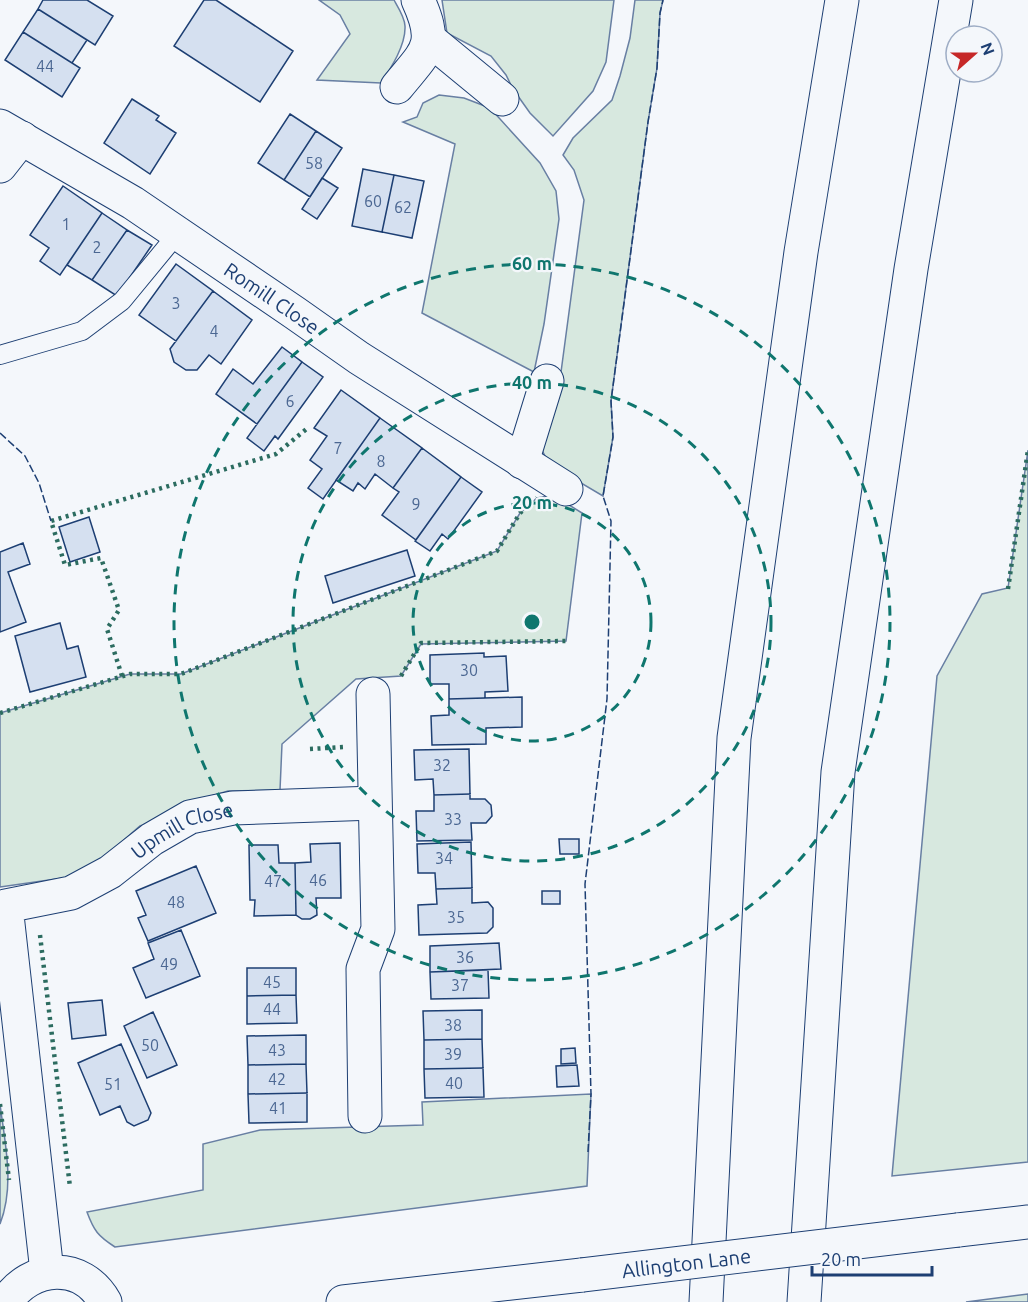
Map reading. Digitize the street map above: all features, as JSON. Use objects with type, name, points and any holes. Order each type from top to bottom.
[{"type":"main road","points":[[398,87],[423,55],[429,39],[427,20],[418,0]]},
{"type":"main road","points":[[706,1302],[734,738],[801,252],[842,0]]},
{"type":"main road","points":[[804,1302],[838,771],[911,269],[956,0]]},
{"type":"main road","points":[[429,39],[502,99]]},
{"type":"main road","name":"Romill Close","points":[[0,166],[11,132],[133,203],[359,358],[566,489]]},
{"type":"main road","points":[[522,462],[547,381]]},
{"type":"main road","points":[[365,1116],[363,969],[378,929],[373,694]]},
{"type":"main road","name":"Upmill Close","points":[[47,1272],[3,906],[71,893],[110,872],[152,839],[190,817],[233,808],[374,803]]},
{"type":"main road","name":"Allington Lane","points":[[343,1302],[1028,1222]]},
{"type":"main road","points":[[6,1302],[17,1287],[32,1277],[47,1272],[67,1273],[85,1280],[105,1302]]},
{"type":"lane","points":[[0,355],[82,331],[122,301],[178,233]]},
{"type":"shaded area","points":[[319,0],[394,0],[404,20],[405,33],[397,56],[381,83],[317,80],[350,34],[340,15]]},
{"type":"shaded area","points":[[442,0],[614,0],[606,62],[593,91],[553,136],[530,113],[491,56],[447,33]]},
{"type":"shaded area","points":[[635,0],[663,0],[660,13],[657,68],[611,401],[613,437],[603,496],[547,460],[541,448],[561,372],[584,200],[574,170],[563,155],[573,138],[612,100],[630,38]]},
{"type":"shaded area","points":[[439,95],[464,98],[490,108],[540,163],[556,191],[559,219],[544,324],[534,372],[422,313],[455,144],[403,122],[417,117],[423,103]]},
{"type":"shaded area","points":[[1028,450],[1028,1162],[892,1176],[937,676],[982,594],[1008,588]]},
{"type":"shaded area","points":[[553,495],[582,513],[566,641],[421,644],[401,676],[356,679],[282,744],[280,790],[228,791],[184,804],[140,826],[102,859],[70,877],[0,887],[0,713],[130,674],[181,674],[497,551],[520,513],[537,498]]},
{"type":"shaded area","points":[[591,1094],[587,1186],[115,1247],[97,1232],[87,1212],[203,1190],[203,1144],[260,1130],[423,1125],[422,1102]]},
{"type":"shaded area","points":[[0,1104],[8,1179],[5,1209],[0,1224]]},
{"type":"shaded area","points":[[1028,1294],[1028,1302],[966,1302]]},
{"type":"building","points":[[43,0],[87,0],[113,16],[95,45],[38,9]]},
{"type":"building","points":[[204,0],[216,0],[293,51],[260,102],[174,46]]},
{"type":"building","points":[[38,9],[87,40],[72,63],[23,32]]},
{"type":"building","points":[[23,32],[80,68],[62,97],[5,60]]},
{"type":"building","points":[[132,99],[159,116],[156,120],[176,133],[150,174],[104,143]]},
{"type":"building","points":[[290,114],[316,131],[284,180],[258,163]]},
{"type":"building","points":[[316,131],[342,148],[310,197],[284,180]]},
{"type":"building","points":[[363,169],[394,175],[382,232],[352,226]]},
{"type":"building","points":[[394,175],[424,181],[412,238],[382,232]]},
{"type":"building","points":[[322,178],[338,188],[317,219],[302,209]]},
{"type":"building","points":[[63,186],[102,213],[60,275],[40,261],[49,248],[30,235]]},
{"type":"building","points":[[102,213],[127,230],[92,280],[67,265]]},
{"type":"building","points":[[127,230],[152,245],[117,296],[92,280]]},
{"type":"building","points":[[176,264],[213,291],[176,341],[139,315]]},
{"type":"building","points":[[213,291],[252,320],[221,364],[209,355],[197,370],[186,370],[174,362],[170,349]]},
{"type":"building","points":[[282,347],[302,362],[257,424],[216,394],[233,369],[253,384]]},
{"type":"building","points":[[302,362],[323,377],[278,439],[275,436],[264,451],[247,438]]},
{"type":"building","points":[[341,390],[380,418],[323,499],[308,488],[322,469],[310,460],[327,436],[314,428]]},
{"type":"building","points":[[380,418],[422,448],[393,488],[375,474],[365,489],[358,483],[353,491],[336,480]]},
{"type":"building","points":[[422,448],[461,477],[416,540],[382,515],[399,492],[393,488]]},
{"type":"building","points":[[461,477],[482,492],[448,539],[442,534],[430,551],[415,541]]},
{"type":"building","points":[[89,517],[100,552],[70,562],[59,527]]},
{"type":"building","points":[[23,543],[30,564],[8,572],[26,622],[0,632],[0,552]]},
{"type":"building","points":[[407,550],[415,576],[333,603],[325,576]]},
{"type":"building","points":[[60,623],[67,649],[78,646],[86,677],[30,692],[15,636]]},
{"type":"building","points":[[484,653],[484,657],[506,656],[508,691],[485,692],[485,698],[449,699],[449,684],[430,684],[430,655]]},
{"type":"building","points":[[522,697],[522,727],[486,728],[486,744],[432,745],[431,716],[449,715],[449,699]]},
{"type":"building","points":[[469,749],[470,794],[434,795],[433,779],[415,780],[414,750]]},
{"type":"building","points":[[470,794],[470,799],[485,799],[491,805],[492,816],[486,823],[471,823],[472,840],[417,841],[416,811],[434,811],[434,795]]},
{"type":"building","points":[[559,839],[579,839],[579,854],[560,854]]},
{"type":"building","points":[[471,842],[472,888],[436,889],[435,873],[418,873],[417,844]]},
{"type":"building","points":[[340,843],[341,898],[316,898],[317,915],[310,919],[302,919],[296,915],[295,863],[311,862],[310,844]]},
{"type":"building","points":[[249,845],[278,845],[279,863],[295,863],[296,915],[254,916],[255,900],[250,900]]},
{"type":"building","points":[[196,866],[216,913],[148,941],[138,918],[146,915],[136,891]]},
{"type":"building","points":[[472,888],[472,903],[488,902],[493,908],[493,927],[487,933],[419,935],[418,905],[437,904],[436,889]]},
{"type":"building","points":[[542,891],[560,891],[560,904],[542,904]]},
{"type":"building","points":[[181,930],[200,976],[146,998],[133,968],[154,959],[148,943]]},
{"type":"building","points":[[499,943],[501,969],[430,972],[430,946]]},
{"type":"building","points":[[247,968],[296,968],[296,995],[247,996]]},
{"type":"building","points":[[488,970],[489,998],[431,999],[430,972]]},
{"type":"building","points":[[296,995],[297,1023],[247,1024],[247,996]]},
{"type":"building","points":[[102,1000],[106,1035],[72,1039],[68,1003]]},
{"type":"building","points":[[482,1010],[482,1039],[424,1040],[423,1011]]},
{"type":"building","points":[[153,1012],[177,1065],[147,1078],[124,1026]]},
{"type":"building","points":[[306,1035],[306,1064],[248,1065],[247,1036]]},
{"type":"building","points":[[482,1039],[483,1068],[424,1069],[424,1040]]},
{"type":"building","points":[[121,1044],[151,1113],[148,1120],[134,1126],[127,1122],[120,1106],[100,1115],[78,1063]]},
{"type":"building","points":[[575,1048],[576,1063],[561,1064],[561,1049]]},
{"type":"building","points":[[306,1064],[307,1093],[248,1094],[248,1065]]},
{"type":"building","points":[[577,1065],[579,1086],[557,1087],[556,1066]]},
{"type":"building","points":[[483,1068],[484,1097],[425,1098],[424,1069]]},
{"type":"building","points":[[307,1093],[307,1122],[249,1123],[248,1094]]},
{"type":"hedge","points":[[122,676],[107,629],[119,610],[101,558],[65,565],[51,521],[276,454],[309,427]]},
{"type":"hedge","points":[[1008,589],[1028,450]]},
{"type":"hedge","points":[[0,713],[130,674],[181,674],[497,551],[520,513],[537,498]]},
{"type":"hedge","points":[[401,676],[421,643],[566,641]]},
{"type":"hedge","points":[[310,749],[344,747]]},
{"type":"hedge","points":[[40,935],[70,1187]]},
{"type":"hedge","points":[[0,1104],[9,1180]]},
{"type":"fence","points":[[588,1152],[591,1094],[585,884],[607,699],[611,521],[603,496],[613,437],[611,401],[657,68],[660,13],[663,0]]},
{"type":"fence","points":[[0,433],[25,456],[39,483],[51,521]]}]
